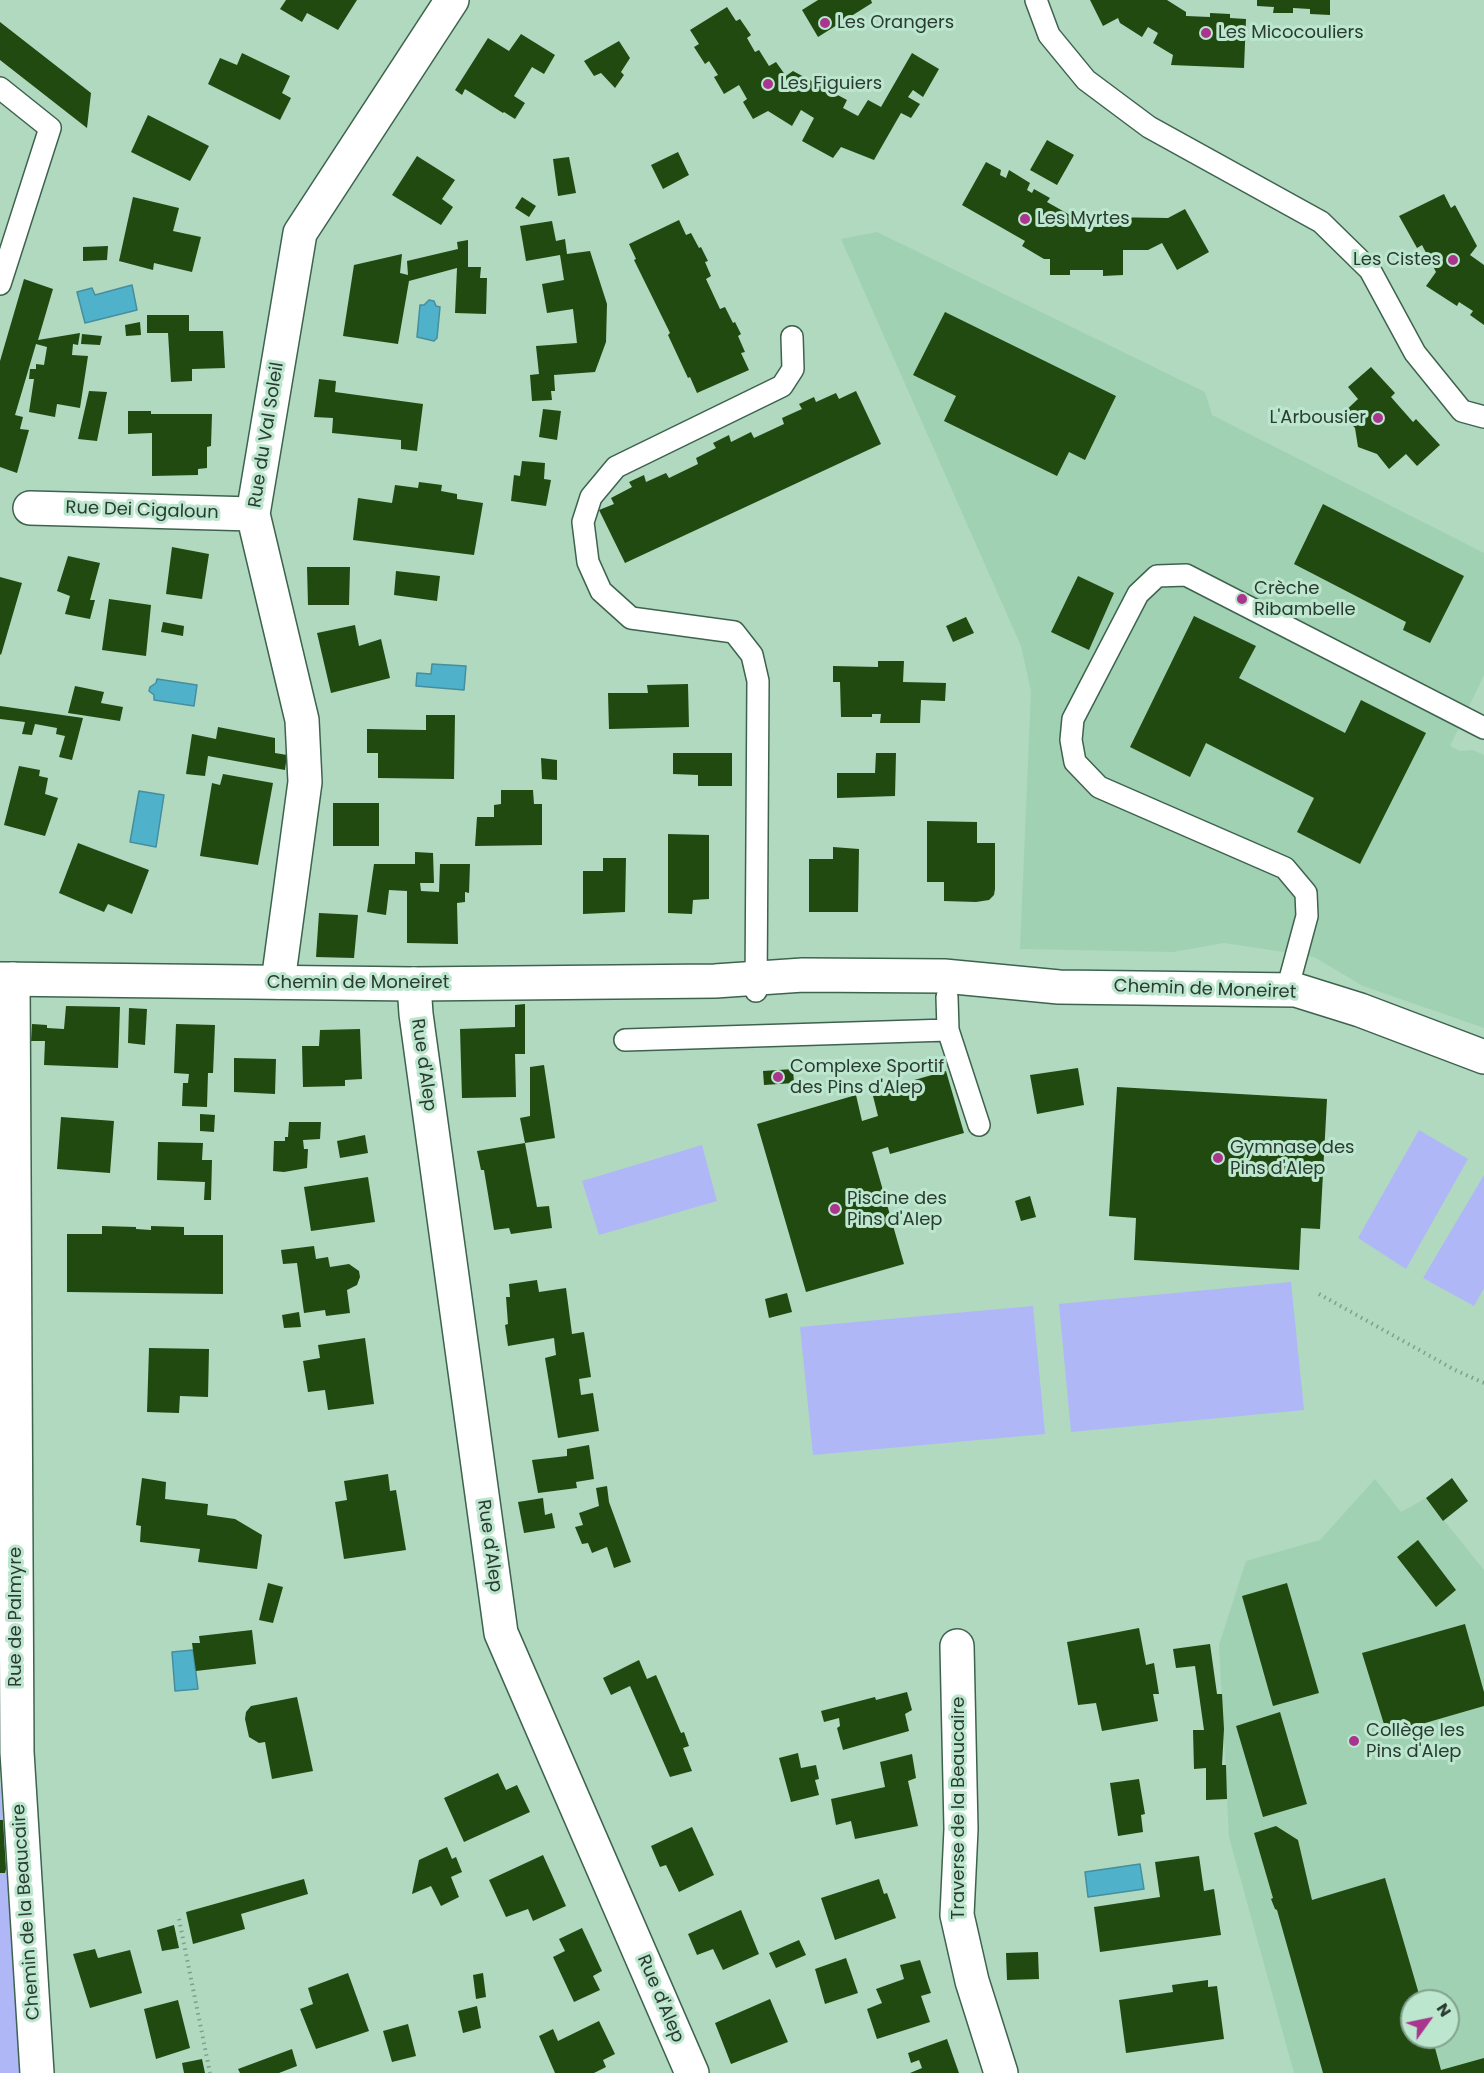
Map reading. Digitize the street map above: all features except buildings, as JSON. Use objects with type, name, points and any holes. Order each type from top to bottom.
[{"type":"street","name":"Rue du Val Soleil","points":[[278,982],[304,782],[302,720],[253,514],[300,233],[452,0]]},
{"type":"street","name":"Rue Dei Cigaloun","points":[[30,508],[253,514]]},
{"type":"street","name":"Chemin de Moneiret","points":[[756,984],[803,975],[944,976],[1059,987],[1296,990],[1360,1010],[1484,1057]]},
{"type":"street","name":"Chemin de Moneiret","points":[[6,979],[414,984],[715,981],[756,984],[809,997],[947,997],[1059,987]]},
{"type":"street","name":"Rue de Palmyre","points":[[6,979],[8,1753]]},
{"type":"street","name":"Rue d'Alep","points":[[414,984],[416,1014],[501,1634],[692,2073]]},
{"type":"street","name":"Traverse de la Beaucaire","points":[[957,1646],[962,1829],[957,1915],[972,1982],[1001,2073]]},
{"type":"street","name":"Chemin de la Beaucaire","points":[[8,1753],[37,2073]]},
{"type":"lane","points":[[1036,0],[1049,35],[1086,80],[1149,127],[1321,222],[1370,270],[1415,353],[1462,411],[1484,417]]},
{"type":"lane","points":[[0,88],[50,128],[0,284]]},
{"type":"lane","points":[[756,984],[758,681],[752,655],[734,632],[631,618],[601,591],[588,562],[584,522],[591,497],[616,467],[782,387],[793,369],[792,337]]},
{"type":"lane","points":[[1287,990],[1307,916],[1306,893],[1285,868],[1100,787],[1075,762],[1071,740],[1073,718],[1138,594],[1157,576],[1186,575],[1484,728]]},
{"type":"lane","points":[[947,997],[948,1030],[979,1125]]},
{"type":"lane","points":[[625,1040],[948,1030]]},
{"type":"path","points":[[1319,1294],[1455,1370],[1484,1383]]},
{"type":"path","points":[[179,1919],[210,2073]]},
{"type":"shaded area","name":"Crèche Ribambelle","points":[[877,232],[1205,392],[1212,415],[1484,553],[1484,675],[1450,746],[1460,751],[1473,750],[1484,755],[1484,1028],[1363,986],[1314,957],[1297,954],[1224,943],[1173,952],[1020,949],[1031,691],[1021,646],[841,239]]},
{"type":"shaded area","points":[[132,285],[137,310],[85,323],[77,292],[92,288],[95,295]]},
{"type":"shaded area","points":[[429,300],[434,301],[436,306],[440,307],[437,338],[434,341],[417,337],[420,305],[424,305]]},
{"type":"shaded area","points":[[432,664],[466,666],[464,690],[416,686],[417,673],[431,674]]},
{"type":"shaded area","points":[[157,679],[197,685],[194,706],[154,700],[154,695],[149,691]]},
{"type":"shaded area","points":[[139,791],[164,795],[156,847],[130,842]]},
{"type":"shaded area","points":[[1419,1130],[1468,1159],[1406,1269],[1358,1238]]},
{"type":"shaded area","points":[[702,1145],[717,1201],[599,1235],[582,1181]]},
{"type":"shaded area","points":[[1484,1175],[1484,1288],[1474,1306],[1423,1278]]},
{"type":"shaded area","points":[[1291,1282],[1304,1410],[1071,1432],[1059,1304]]},
{"type":"shaded area","points":[[1033,1306],[1045,1434],[813,1455],[800,1327]]},
{"type":"shaded area","name":"Collège les Pins d'Alep","points":[[1375,1479],[1401,1512],[1426,1498],[1484,1570],[1484,2073],[1294,2073],[1229,1837],[1219,1645],[1246,1561],[1320,1540]]},
{"type":"shaded area","points":[[193,1650],[198,1689],[175,1691],[172,1652]]},
{"type":"shaded area","points":[[0,1781],[22,2073],[0,2073]]},
{"type":"shaded area","points":[[1140,1864],[1144,1889],[1088,1897],[1085,1872]]},
{"type":"place","name":"Les Orangers","points":[[825,23]]},
{"type":"place","name":"Les Micocouliers","points":[[1206,33]]},
{"type":"place","name":"Les Figuiers","points":[[768,84]]},
{"type":"place","name":"Les Myrtes","points":[[1025,219]]},
{"type":"place","name":"Les Cistes","points":[[1453,260]]},
{"type":"place","name":"L'Arbousier","points":[[1378,418]]},
{"type":"place","name":"Crèche Ribambelle","points":[[1242,599]]},
{"type":"place","name":"Complexe Sportif des Pins d'Alep","points":[[778,1077]]},
{"type":"place","name":"Gymnase des Pins d'Alep","points":[[1218,1158]]},
{"type":"place","name":"Piscine des Pins d'Alep","points":[[835,1209]]},
{"type":"place","name":"Collège les Pins d'Alep","points":[[1354,1741]]}]
